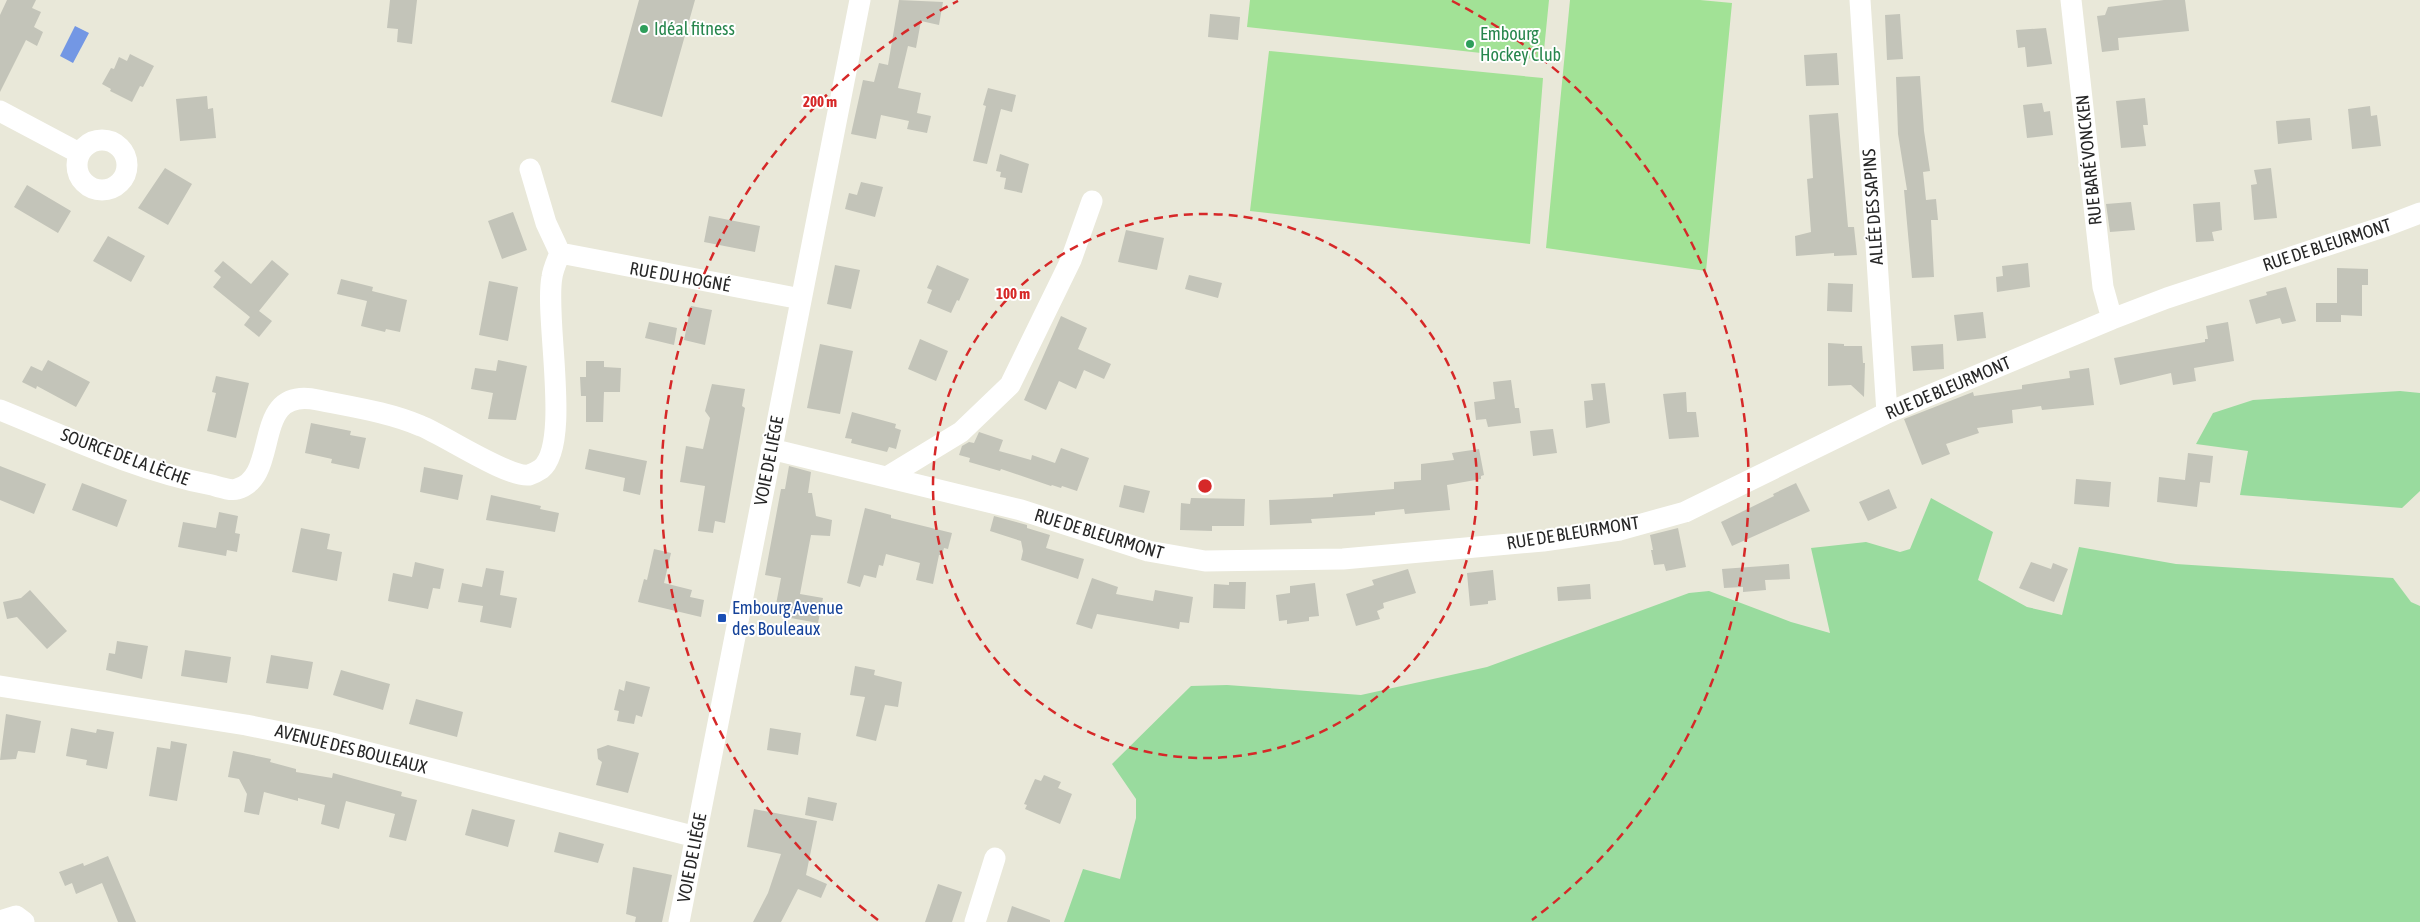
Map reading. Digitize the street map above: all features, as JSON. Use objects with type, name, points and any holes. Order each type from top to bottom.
[{"type":"street","name":"VOIE DE LIÈGE","points":[[679,922],[860,0]]},
{"type":"street","name":"ALLÉE DES SAPINS","points":[[1860,0],[1886,413]]},
{"type":"street","name":"RUE BARÉ VONCKEN","points":[[2071,0],[2103,287],[2112,319]]},
{"type":"street","points":[[0,111],[79,153]]},
{"type":"street","points":[[530,169],[546,224],[560,253]]},
{"type":"street","points":[[887,477],[961,432],[1010,385],[1071,260],[1092,201]]},
{"type":"street","name":"RUE DE BLEURMONT","points":[[771,449],[1021,510],[1148,552],[1205,561],[1343,559],[1543,541],[1620,530],[1685,512],[1886,413],[2112,319],[2167,298],[2386,226],[2420,212]]},
{"type":"street","name":"RUE DU HOGNÉ","points":[[560,253],[801,299]]},
{"type":"street","name":"SOURCE DE LA LÈCHE","points":[[0,410],[148,469],[196,482],[236,490],[248,483],[256,472],[278,409],[290,401],[308,398],[386,414],[421,426],[509,470],[528,475],[541,469],[552,452],[555,424],[552,278],[560,253]]},
{"type":"street","name":"AVENUE DES BOULEAUX","points":[[0,686],[246,725],[320,740],[696,837]]},
{"type":"street","points":[[975,922],[995,858]]},
{"type":"street","points":[[0,921],[16,916],[24,922]]},
{"type":"green space","name":"Embourg Hockey Club","points":[[1250,0],[1549,0],[1543,60],[1247,27]]},
{"type":"green space","points":[[1570,0],[1700,0],[1732,3],[1706,271],[1546,248]]},
{"type":"green space","points":[[1269,51],[1543,78],[1530,244],[1250,211]]},
{"type":"green space","points":[[2400,391],[2420,393],[2420,491],[2402,508],[2240,495],[2248,451],[2196,444],[2213,413],[2253,400]]},
{"type":"green space","points":[[1931,498],[1993,532],[1978,580],[2027,607],[2062,615],[2079,547],[2176,564],[2393,578],[2411,602],[2420,606],[2420,922],[1064,922],[1083,869],[1120,879],[1136,818],[1136,799],[1112,764],[1191,686],[1227,685],[1361,695],[1487,667],[1689,593],[1709,591],[1791,622],[1830,633],[1811,548],[1866,542],[1900,552],[1910,549]]},
{"type":"water","points":[[75,26],[89,33],[73,63],[60,56]]},
{"type":"building","points":[[7,0],[36,0],[32,8],[41,12],[34,27],[43,32],[37,46],[26,40],[0,92],[0,15]]},
{"type":"building","points":[[390,0],[417,0],[412,44],[397,42],[398,29],[387,28]]},
{"type":"building","points":[[639,0],[695,0],[662,117],[611,102]]},
{"type":"building","points":[[899,0],[943,2],[939,25],[921,21],[916,48],[908,46],[898,88],[921,93],[917,113],[931,116],[927,133],[907,129],[909,121],[881,115],[876,139],[851,134],[863,80],[874,82],[879,63],[888,65]]},
{"type":"building","points":[[2164,0],[2185,0],[2189,31],[2118,38],[2119,50],[2102,52],[2097,16],[2105,15],[2108,7]]},
{"type":"building","points":[[1210,14],[1240,17],[1238,40],[1208,37]]},
{"type":"building","points":[[1900,14],[1903,59],[1887,60],[1885,15]]},
{"type":"building","points":[[2046,28],[2052,64],[2027,67],[2025,47],[2018,48],[2016,30]]},
{"type":"building","points":[[1837,53],[1839,85],[1806,86],[1804,55]]},
{"type":"building","points":[[130,54],[154,66],[143,87],[140,86],[132,102],[110,91],[111,89],[102,84],[111,68],[114,69],[119,57],[127,61]]},
{"type":"building","points":[[1920,76],[1924,131],[1930,171],[1923,172],[1926,200],[1936,199],[1938,220],[1931,220],[1934,277],[1912,278],[1904,190],[1907,190],[1898,134],[1896,77]]},
{"type":"building","points":[[988,88],[1016,95],[1012,112],[1001,109],[987,164],[973,161],[986,106],[983,105]]},
{"type":"building","points":[[207,96],[208,109],[213,108],[216,138],[180,141],[176,99]]},
{"type":"building","points":[[2145,98],[2148,125],[2143,125],[2146,146],[2121,148],[2116,101]]},
{"type":"building","points":[[2042,103],[2044,112],[2050,111],[2053,135],[2027,138],[2023,105]]},
{"type":"building","points":[[2370,106],[2371,116],[2377,115],[2381,146],[2352,149],[2348,109]]},
{"type":"building","points":[[1838,113],[1848,227],[1854,227],[1857,255],[1834,256],[1834,253],[1796,256],[1795,236],[1811,232],[1807,179],[1813,178],[1809,115]]},
{"type":"building","points":[[2310,118],[2312,140],[2278,144],[2276,121]]},
{"type":"building","points":[[1000,154],[1029,164],[1022,193],[1004,189],[1006,178],[1000,177],[1001,172],[996,171]]},
{"type":"building","points":[[165,168],[192,184],[168,225],[138,208]]},
{"type":"building","points":[[2271,168],[2277,218],[2254,220],[2251,185],[2257,184],[2254,170]]},
{"type":"building","points":[[861,182],[883,187],[875,217],[845,209],[849,193],[857,195]]},
{"type":"building","points":[[27,185],[71,211],[58,233],[14,207]]},
{"type":"building","points":[[2131,202],[2135,230],[2110,232],[2106,204]]},
{"type":"building","points":[[2220,202],[2222,230],[2212,232],[2214,241],[2196,242],[2193,204]]},
{"type":"building","points":[[513,212],[527,250],[502,259],[488,221]]},
{"type":"building","points":[[709,216],[760,226],[755,252],[704,242]]},
{"type":"building","points":[[1126,230],[1164,238],[1157,270],[1118,262]]},
{"type":"building","points":[[108,236],[145,256],[131,282],[93,261]]},
{"type":"building","points":[[272,260],[289,274],[259,311],[272,321],[259,337],[244,325],[250,317],[213,287],[221,277],[214,271],[223,261],[251,284]]},
{"type":"building","points":[[2028,263],[2030,287],[1997,292],[1996,277],[2003,276],[2002,266]]},
{"type":"building","points":[[835,265],[860,270],[851,309],[827,304]]},
{"type":"building","points":[[937,265],[969,279],[951,313],[927,303],[932,290],[927,288]]},
{"type":"building","points":[[2337,268],[2368,269],[2368,285],[2362,285],[2362,316],[2341,315],[2341,322],[2316,322],[2316,303],[2337,303]]},
{"type":"building","points":[[1189,275],[1222,283],[1218,298],[1185,289]]},
{"type":"building","points":[[341,279],[373,287],[372,291],[407,300],[400,332],[386,329],[385,332],[361,326],[367,301],[337,294]]},
{"type":"building","points":[[489,281],[518,287],[508,341],[479,335]]},
{"type":"building","points":[[1828,283],[1853,284],[1852,312],[1827,311]]},
{"type":"building","points":[[2286,287],[2296,321],[2282,324],[2280,318],[2256,324],[2249,300],[2267,295],[2266,292]]},
{"type":"building","points":[[691,306],[712,310],[705,345],[684,340]]},
{"type":"building","points":[[1983,312],[1986,338],[1957,341],[1954,315]]},
{"type":"building","points":[[1061,316],[1087,328],[1078,349],[1111,364],[1104,379],[1084,370],[1076,389],[1059,381],[1046,410],[1024,400]]},
{"type":"building","points":[[649,322],[677,328],[674,345],[645,338]]},
{"type":"building","points":[[2228,322],[2234,361],[2194,368],[2196,381],[2173,385],[2171,373],[2120,385],[2114,358],[2205,342],[2205,339],[2208,339],[2206,326]]},
{"type":"building","points":[[920,339],[948,351],[936,381],[908,369]]},
{"type":"building","points":[[1828,343],[1844,344],[1844,346],[1862,346],[1863,363],[1865,363],[1864,397],[1851,385],[1828,386]]},
{"type":"building","points":[[820,344],[853,351],[840,414],[807,408]]},
{"type":"building","points":[[1943,344],[1944,369],[1913,371],[1911,346]]},
{"type":"building","points":[[48,360],[90,382],[76,407],[37,386],[36,389],[22,382],[31,366],[42,371]]},
{"type":"building","points":[[498,360],[527,366],[516,420],[488,419],[493,393],[471,389],[475,368],[496,371]]},
{"type":"building","points":[[586,361],[604,361],[604,367],[621,368],[620,392],[604,392],[603,422],[586,422],[586,396],[581,396],[580,377],[586,377]]},
{"type":"building","points":[[2089,368],[2094,405],[2042,410],[2041,406],[2012,410],[2013,423],[1977,428],[1979,433],[1946,444],[1950,454],[1922,465],[1904,419],[1973,392],[1974,396],[2022,389],[2022,385],[2070,378],[2069,371]]},
{"type":"building","points":[[216,376],[249,383],[236,438],[207,431],[216,393],[212,392]]},
{"type":"building","points":[[1511,380],[1515,408],[1519,408],[1521,423],[1488,427],[1486,419],[1476,420],[1474,402],[1495,399],[1493,382]]},
{"type":"building","points":[[1605,383],[1610,423],[1586,428],[1584,401],[1593,400],[1591,384]]},
{"type":"building","points":[[712,384],[745,389],[742,406],[745,408],[725,523],[715,521],[713,533],[698,531],[705,486],[680,482],[686,446],[703,449],[710,418],[705,411]]},
{"type":"building","points":[[1686,392],[1687,412],[1696,412],[1699,437],[1669,439],[1663,394]]},
{"type":"building","points":[[852,412],[896,424],[895,428],[901,430],[896,449],[889,447],[887,452],[851,443],[852,439],[845,438]]},
{"type":"building","points":[[311,423],[351,431],[350,435],[366,438],[359,469],[331,463],[332,459],[305,453]]},
{"type":"building","points":[[1553,429],[1557,453],[1533,456],[1530,431]]},
{"type":"building","points":[[979,432],[1003,440],[999,451],[1031,460],[1032,455],[1055,463],[1061,448],[1089,458],[1077,491],[1062,486],[1061,488],[1051,486],[1001,469],[1000,471],[969,462],[970,458],[959,455],[962,446],[969,442],[974,443]]},
{"type":"building","points":[[589,449],[647,461],[640,495],[623,491],[625,478],[585,469]]},
{"type":"building","points":[[1479,449],[1484,475],[1481,476],[1481,479],[1447,485],[1450,510],[1405,514],[1404,509],[1375,512],[1375,515],[1311,519],[1312,523],[1270,525],[1269,500],[1333,497],[1333,494],[1394,489],[1394,482],[1421,480],[1421,464],[1454,460],[1452,453]]},
{"type":"building","points":[[2188,453],[2213,456],[2210,483],[2200,482],[2197,507],[2157,502],[2159,477],[2185,480]]},
{"type":"building","points":[[0,466],[46,484],[34,514],[0,500]]},
{"type":"building","points":[[789,466],[811,472],[808,493],[812,493],[816,516],[832,520],[830,536],[811,535],[800,594],[823,598],[818,623],[774,615],[781,578],[765,575],[781,489],[785,489]]},
{"type":"building","points":[[424,467],[463,475],[458,500],[420,492]]},
{"type":"building","points":[[2076,479],[2111,482],[2109,507],[2074,504]]},
{"type":"building","points":[[82,483],[127,500],[117,527],[72,510]]},
{"type":"building","points":[[1796,483],[1810,511],[1732,546],[1721,522]]},
{"type":"building","points":[[1124,485],[1150,491],[1144,513],[1119,507]]},
{"type":"building","points":[[1889,489],[1897,508],[1868,521],[1859,502]]},
{"type":"building","points":[[491,495],[541,506],[540,509],[559,513],[555,532],[486,520]]},
{"type":"building","points":[[1191,498],[1245,499],[1244,526],[1212,526],[1212,531],[1180,530],[1181,503],[1190,504]]},
{"type":"building","points":[[865,508],[891,515],[891,518],[952,533],[948,549],[944,548],[942,555],[939,555],[933,584],[916,580],[920,563],[886,554],[883,566],[879,565],[876,578],[864,575],[860,587],[847,583]]},
{"type":"building","points":[[219,512],[238,516],[235,533],[240,534],[237,552],[227,550],[226,556],[178,547],[183,522],[216,528]]},
{"type":"building","points":[[994,516],[1027,525],[1027,528],[1050,535],[1046,548],[1084,559],[1078,579],[1021,560],[1023,551],[1021,541],[990,531]]},
{"type":"building","points":[[301,528],[330,534],[327,549],[342,552],[337,581],[292,572]]},
{"type":"building","points":[[1678,528],[1686,567],[1666,571],[1664,564],[1654,565],[1650,535]]},
{"type":"building","points":[[654,549],[671,553],[664,583],[692,590],[690,597],[704,600],[701,617],[638,602],[644,579],[647,580]]},
{"type":"building","points":[[415,562],[444,569],[440,589],[433,588],[428,609],[388,601],[393,573],[412,577]]},
{"type":"building","points":[[2031,562],[2051,569],[2053,563],[2068,569],[2054,602],[2019,588]]},
{"type":"building","points":[[1789,564],[1790,579],[1765,580],[1766,590],[1743,592],[1743,587],[1724,588],[1722,569]]},
{"type":"building","points":[[486,568],[504,571],[500,595],[517,598],[511,628],[480,622],[483,606],[458,602],[462,583],[482,587]]},
{"type":"building","points":[[1408,569],[1416,593],[1383,603],[1384,608],[1377,611],[1380,619],[1356,626],[1346,594],[1374,585],[1372,580]]},
{"type":"building","points":[[1493,570],[1496,600],[1488,601],[1488,604],[1470,606],[1467,573]]},
{"type":"building","points":[[1092,578],[1118,587],[1116,594],[1153,601],[1155,590],[1193,597],[1189,623],[1180,622],[1179,629],[1097,614],[1092,629],[1076,624]]},
{"type":"building","points":[[1229,582],[1246,582],[1245,609],[1213,608],[1214,584],[1229,585]]},
{"type":"building","points":[[1315,583],[1319,616],[1309,617],[1309,621],[1287,624],[1287,620],[1279,621],[1276,595],[1290,593],[1290,586]]},
{"type":"building","points":[[1590,584],[1591,599],[1558,601],[1557,587]]},
{"type":"building","points":[[30,590],[67,631],[47,649],[17,617],[7,619],[3,602],[21,598]]},
{"type":"building","points":[[117,641],[148,646],[142,679],[106,670],[109,653],[115,654]]},
{"type":"building","points":[[185,650],[231,657],[227,683],[181,676]]},
{"type":"building","points":[[271,655],[313,662],[308,689],[266,683]]},
{"type":"building","points":[[855,666],[875,670],[874,675],[902,682],[898,707],[885,705],[876,741],[856,736],[865,697],[850,695]]},
{"type":"building","points":[[341,670],[390,684],[383,710],[333,695]]},
{"type":"building","points":[[626,681],[650,687],[642,717],[636,715],[634,724],[617,721],[619,711],[614,710],[619,689],[624,691]]},
{"type":"building","points":[[416,699],[463,712],[457,737],[409,724]]},
{"type":"building","points":[[6,714],[41,721],[35,753],[18,751],[16,759],[0,760]]},
{"type":"building","points":[[71,728],[96,733],[97,729],[114,732],[107,769],[86,765],[87,760],[66,756]]},
{"type":"building","points":[[770,728],[801,733],[798,755],[767,750]]},
{"type":"building","points":[[171,741],[187,744],[177,801],[149,796],[157,747],[170,749]]},
{"type":"building","points":[[608,745],[639,753],[628,793],[596,785],[602,762],[598,759],[597,749]]},
{"type":"building","points":[[233,751],[271,759],[270,762],[296,769],[296,772],[332,778],[333,773],[402,792],[401,796],[417,800],[406,841],[389,837],[395,814],[346,801],[339,829],[321,824],[325,805],[298,798],[298,801],[264,792],[259,815],[244,812],[247,794],[239,779],[228,777]]},
{"type":"building","points":[[1044,775],[1061,782],[1058,788],[1072,794],[1060,824],[1025,809],[1027,805],[1024,804],[1035,779],[1041,781]]},
{"type":"building","points":[[808,797],[837,803],[833,821],[805,815]]},
{"type":"building","points":[[472,809],[515,820],[508,847],[465,835]]},
{"type":"building","points":[[754,809],[817,821],[806,875],[827,884],[821,898],[798,889],[781,922],[753,922],[768,893],[781,854],[747,847]]},
{"type":"building","points":[[559,832],[604,844],[598,863],[554,852]]},
{"type":"building","points":[[108,856],[136,922],[118,922],[102,883],[76,894],[72,883],[65,886],[59,872],[83,863],[84,866]]},
{"type":"building","points":[[633,867],[672,875],[662,922],[635,922],[636,917],[626,914]]},
{"type":"building","points":[[938,884],[962,892],[952,922],[925,922]]},
{"type":"building","points":[[1012,906],[1050,920],[1050,922],[1007,922]]},
{"type":"place","name":"Idéal fitness","points":[[644,29]]},
{"type":"place","name":"Embourg Hockey Club","points":[[1470,44]]},
{"type":"place","name":"Embourg Avenue des Bouleaux","points":[[722,618]]}]
